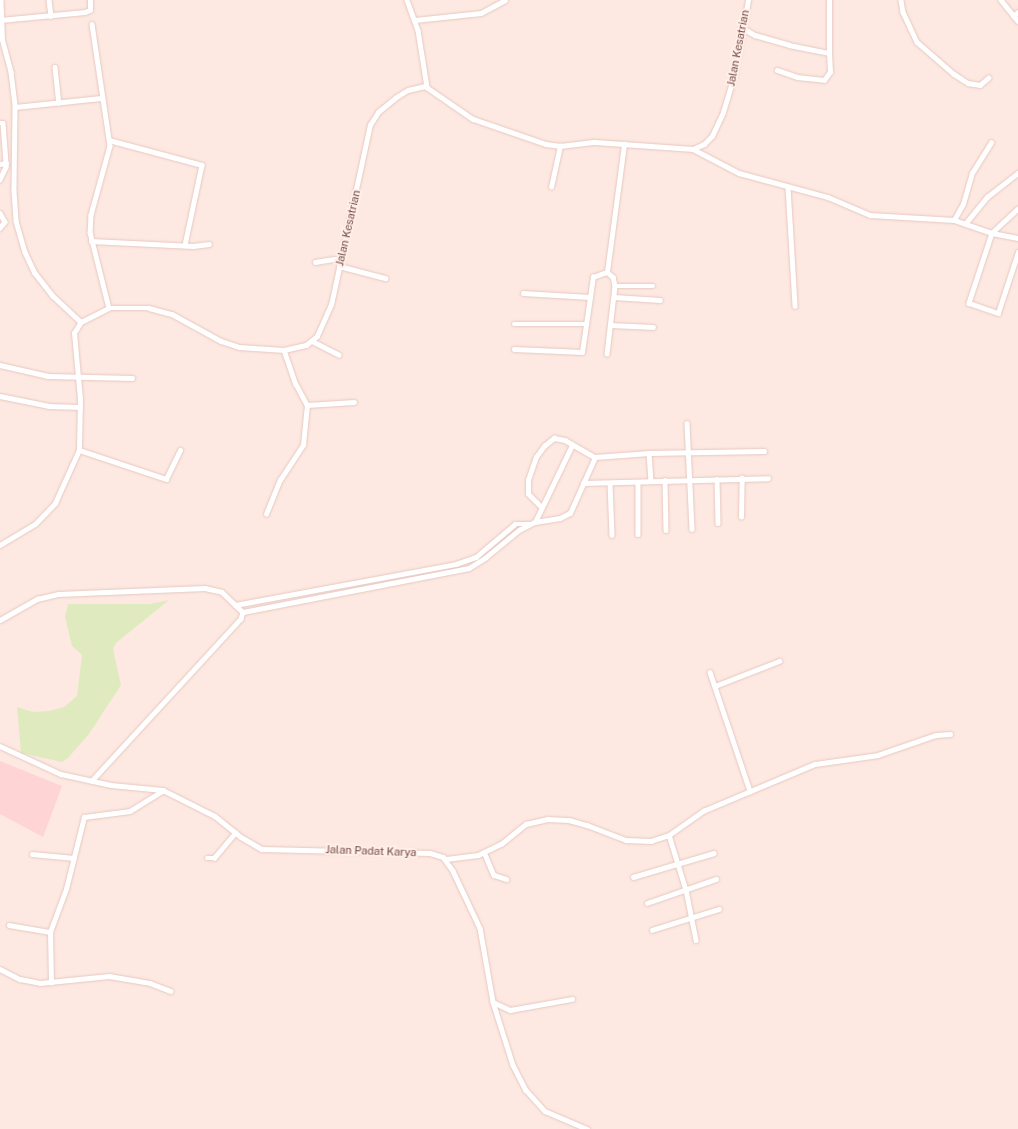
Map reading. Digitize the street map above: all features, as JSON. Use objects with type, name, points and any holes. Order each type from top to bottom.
[{"type":"street","points":[[1,0],[0,20],[11,72],[15,107],[14,210],[25,252],[45,288],[81,322]]},
{"type":"street","points":[[49,0],[51,16]]},
{"type":"street","points":[[0,20],[89,11],[90,0]]},
{"type":"street","points":[[407,0],[415,20],[427,87],[479,122],[534,141],[560,146],[595,142],[693,149],[739,173],[828,197],[877,217],[954,220],[992,233],[1018,238]]},
{"type":"street","points":[[415,20],[481,13],[504,0]]},
{"type":"street","name":"Jalan Kesatrian","points":[[693,149],[704,144],[712,136],[723,112],[734,75],[741,27],[748,0]]},
{"type":"street","points":[[777,70],[797,77],[824,80],[830,72],[829,0]]},
{"type":"street","points":[[901,0],[903,12],[917,42],[954,74],[968,83],[980,85],[988,78]]},
{"type":"street","points":[[1001,0],[1018,21]]},
{"type":"street","points":[[1013,16],[1018,12]]},
{"type":"street","points":[[92,24],[101,98],[109,140],[106,166],[91,215],[91,240],[108,308]]},
{"type":"street","points":[[741,27],[755,35],[789,46],[829,52]]},
{"type":"street","points":[[55,67],[59,103]]},
{"type":"street","name":"Jalan Kesatrian","points":[[312,341],[327,317],[352,218],[360,163],[370,125],[378,112],[395,98],[416,87],[427,87]]},
{"type":"street","points":[[15,107],[101,98]]},
{"type":"street","points":[[0,123],[3,123],[6,163],[0,180]]},
{"type":"street","points":[[109,140],[202,165],[185,245]]},
{"type":"street","points":[[607,272],[624,144]]},
{"type":"street","points":[[954,220],[963,204],[974,169],[991,144]]},
{"type":"street","points":[[551,187],[560,146]]},
{"type":"street","points":[[0,164],[6,163]]},
{"type":"street","points":[[965,224],[987,197],[1018,173]]},
{"type":"street","points":[[788,187],[795,306]]},
{"type":"street","points":[[1018,209],[992,233],[969,303],[998,313],[1018,252]]},
{"type":"street","points":[[0,213],[5,222],[0,228]]},
{"type":"street","points":[[91,240],[185,245],[209,244]]},
{"type":"street","points":[[315,262],[341,258]]},
{"type":"street","points":[[339,266],[386,278]]},
{"type":"street","points":[[607,272],[613,277],[615,286],[607,354]]},
{"type":"street","points":[[514,349],[582,352],[593,277],[607,272]]},
{"type":"street","points":[[615,286],[653,286]]},
{"type":"street","points":[[523,294],[590,297]]},
{"type":"street","points":[[614,297],[660,300]]},
{"type":"street","points":[[0,545],[35,524],[51,507],[64,486],[79,450],[80,407],[74,333],[81,322],[108,308],[131,306],[161,310],[184,319],[230,345],[254,350],[284,350],[312,341],[340,355]]},
{"type":"street","points":[[514,324],[586,324]]},
{"type":"street","points":[[611,325],[653,326]]},
{"type":"street","points":[[266,514],[280,480],[303,445],[307,405],[296,384],[284,350]]},
{"type":"street","points":[[0,365],[44,376],[78,378],[132,378]]},
{"type":"street","points":[[0,396],[49,406],[80,407]]},
{"type":"street","points":[[307,405],[354,402]]},
{"type":"street","points":[[686,423],[692,530]]},
{"type":"street","points":[[541,507],[530,497],[527,487],[536,457],[544,446],[554,438],[572,445],[595,457],[649,453],[764,451]]},
{"type":"street","points":[[535,522],[572,445]]},
{"type":"street","points":[[79,450],[166,479],[180,450]]},
{"type":"street","points":[[649,453],[651,481]]},
{"type":"street","points":[[242,612],[470,568],[530,524],[560,518],[570,513],[595,457]]},
{"type":"street","points":[[741,517],[742,478]]},
{"type":"street","points":[[583,483],[768,478]]},
{"type":"street","points":[[717,479],[718,523]]},
{"type":"street","points":[[665,480],[666,530]]},
{"type":"street","points":[[638,482],[638,534]]},
{"type":"street","points":[[610,483],[612,535]]},
{"type":"street","points":[[235,605],[456,564],[476,557],[515,524],[530,524]]},
{"type":"street","points":[[0,620],[41,598],[67,593],[212,588],[222,592],[242,612],[242,619],[92,781]]},
{"type":"street","points":[[715,686],[779,661]]},
{"type":"street","points":[[710,672],[750,791]]},
{"type":"street","points":[[587,1129],[555,1117],[545,1111],[530,1096],[513,1064],[493,1002],[480,928],[446,859],[467,858],[484,852],[501,844],[526,824],[548,819],[581,823],[637,843],[669,835],[703,811],[815,764],[878,755],[936,735],[950,734]]},
{"type":"street","name":"Jalan Padat Karya","points":[[0,746],[44,768],[92,781],[163,790],[215,816],[255,846],[271,851],[327,850],[430,853],[446,859]]},
{"type":"street","points":[[51,983],[50,932],[66,889],[84,817],[130,811],[163,790]]},
{"type":"street","points":[[207,858],[214,858],[235,832]]},
{"type":"street","points":[[669,835],[693,916],[696,940]]},
{"type":"street","points":[[484,852],[494,875],[506,879]]},
{"type":"street","points":[[632,877],[714,853]]},
{"type":"street","points":[[32,854],[74,858]]},
{"type":"street","points":[[647,903],[716,879]]},
{"type":"street","points":[[652,930],[719,909]]},
{"type":"street","points":[[9,925],[50,932]]},
{"type":"street","points":[[0,969],[20,979],[51,983],[109,976],[150,983],[171,991]]},
{"type":"street","points":[[493,1002],[510,1010],[572,999]]},
{"type":"shaded area","points":[[0,761],[62,786],[43,837],[0,814]]},
{"type":"green space","points":[[169,600],[116,643],[113,649],[121,685],[89,734],[68,758],[62,762],[21,753],[17,707],[33,712],[49,711],[64,707],[77,696],[82,655],[72,646],[65,617],[68,604],[150,604]]}]
